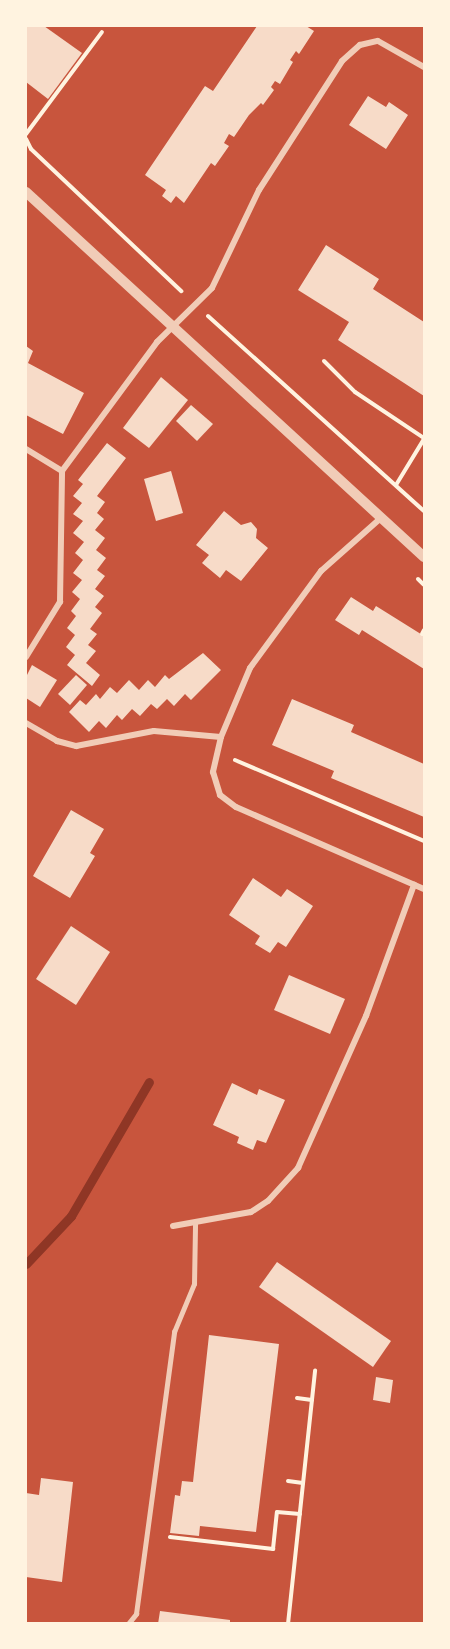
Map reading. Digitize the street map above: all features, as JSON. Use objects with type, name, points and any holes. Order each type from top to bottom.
[{"type":"street","points":[[26,657],[60,602],[62,471],[157,342],[212,288],[259,190],[342,61],[360,45],[378,41],[424,67]]},
{"type":"street","points":[[26,192],[424,557]]},
{"type":"street","points":[[26,449],[62,471]]},
{"type":"street","points":[[383,517],[321,571],[283,618],[250,668],[221,737],[213,772],[220,795],[236,807],[424,889]]},
{"type":"street","points":[[26,723],[57,741],[76,746],[154,731],[221,737]]},
{"type":"street","points":[[173,1226],[195,1224],[251,1212],[268,1202],[298,1168],[366,1017],[414,885]]},
{"type":"lane","points":[[128,1623],[136,1614],[174,1332],[194,1284],[195,1224]]},
{"type":"path","points":[[26,134],[102,32]]},
{"type":"path","points":[[324,361],[356,392],[424,439],[396,485]]},
{"type":"path","points":[[345,437],[424,511]]},
{"type":"path","points":[[235,749],[232,759],[424,841]]},
{"type":"path","points":[[288,1623],[315,1370]]},
{"type":"path","points":[[297,1398],[312,1400]]},
{"type":"path","points":[[288,1481],[303,1483]]},
{"type":"path","points":[[170,1537],[273,1549],[277,1512],[300,1514]]},
{"type":"building","points":[[26,26],[44,26],[82,53],[48,99],[26,82]]},
{"type":"building","points":[[257,26],[306,26],[314,31],[299,54],[296,51],[290,60],[293,62],[280,84],[275,81],[271,87],[274,90],[263,105],[261,103],[249,115],[234,137],[229,134],[224,143],[229,146],[215,166],[211,163],[184,203],[176,196],[171,203],[162,196],[166,190],[145,175],[205,86],[213,91]]},
{"type":"building","points":[[368,96],[386,107],[389,102],[408,115],[386,149],[349,125]]},
{"type":"building","points":[[326,245],[379,279],[373,289],[424,322],[424,396],[338,340],[349,322],[298,290]]},
{"type":"building","points":[[26,346],[33,351],[28,363],[84,393],[63,434],[26,415]]},
{"type":"building","points":[[161,377],[188,400],[149,448],[123,428]]},
{"type":"building","points":[[191,405],[213,424],[197,441],[176,421]]},
{"type":"building","points":[[107,443],[126,458],[97,496],[105,502],[97,513],[104,519],[95,530],[105,538],[96,550],[106,558],[97,570],[105,576],[95,589],[104,596],[95,607],[102,613],[90,629],[97,634],[88,645],[96,651],[86,663],[100,675],[92,686],[67,665],[75,655],[66,647],[75,635],[67,628],[76,616],[71,611],[80,599],[72,592],[82,580],[73,573],[83,560],[75,553],[84,542],[73,533],[83,521],[73,514],[82,503],[73,496],[83,484],[78,480]]},
{"type":"building","points":[[171,471],[183,513],[156,521],[144,479]]},
{"type":"building","points":[[224,511],[241,525],[251,522],[257,529],[256,538],[268,548],[241,581],[226,570],[220,578],[202,563],[209,555],[196,545]]},
{"type":"building","points":[[351,597],[373,611],[376,606],[424,636],[424,669],[362,630],[359,635],[335,620]]},
{"type":"building","points":[[203,653],[221,670],[191,700],[185,694],[174,706],[167,699],[157,709],[151,704],[140,716],[132,709],[122,720],[117,715],[106,728],[99,721],[89,732],[69,712],[80,700],[86,705],[96,694],[100,699],[110,687],[117,693],[129,680],[139,690],[148,680],[155,687],[165,675],[169,679]]},
{"type":"building","points":[[32,665],[57,680],[40,707],[26,698],[26,677]]},
{"type":"building","points":[[76,675],[87,685],[70,705],[58,694]]},
{"type":"building","points":[[292,699],[354,725],[351,732],[424,764],[424,817],[331,778],[334,771],[272,745]]},
{"type":"building","points":[[71,810],[104,829],[90,853],[95,856],[70,898],[33,876]]},
{"type":"building","points":[[253,878],[281,897],[287,889],[313,906],[286,947],[278,942],[270,953],[255,944],[260,936],[229,915]]},
{"type":"building","points":[[71,926],[110,952],[76,1005],[36,979]]},
{"type":"building","points":[[289,975],[345,999],[330,1034],[274,1010]]},
{"type":"building","points":[[232,1083],[257,1095],[259,1089],[285,1100],[266,1143],[257,1140],[253,1150],[237,1143],[239,1137],[213,1125]]},
{"type":"building","points":[[277,1262],[391,1341],[373,1367],[259,1287]]},
{"type":"building","points":[[209,1335],[279,1344],[256,1532],[200,1526],[199,1536],[170,1533],[175,1495],[180,1496],[182,1481],[193,1482]]},
{"type":"building","points":[[376,1377],[393,1380],[390,1403],[373,1400]]},
{"type":"building","points":[[41,1478],[73,1482],[62,1582],[26,1577],[26,1493],[39,1495]]},
{"type":"building","points":[[160,1611],[230,1620],[230,1624],[158,1624]]},
{"type":"waterway","points":[[26,1264],[71,1216],[149,1082]]}]
